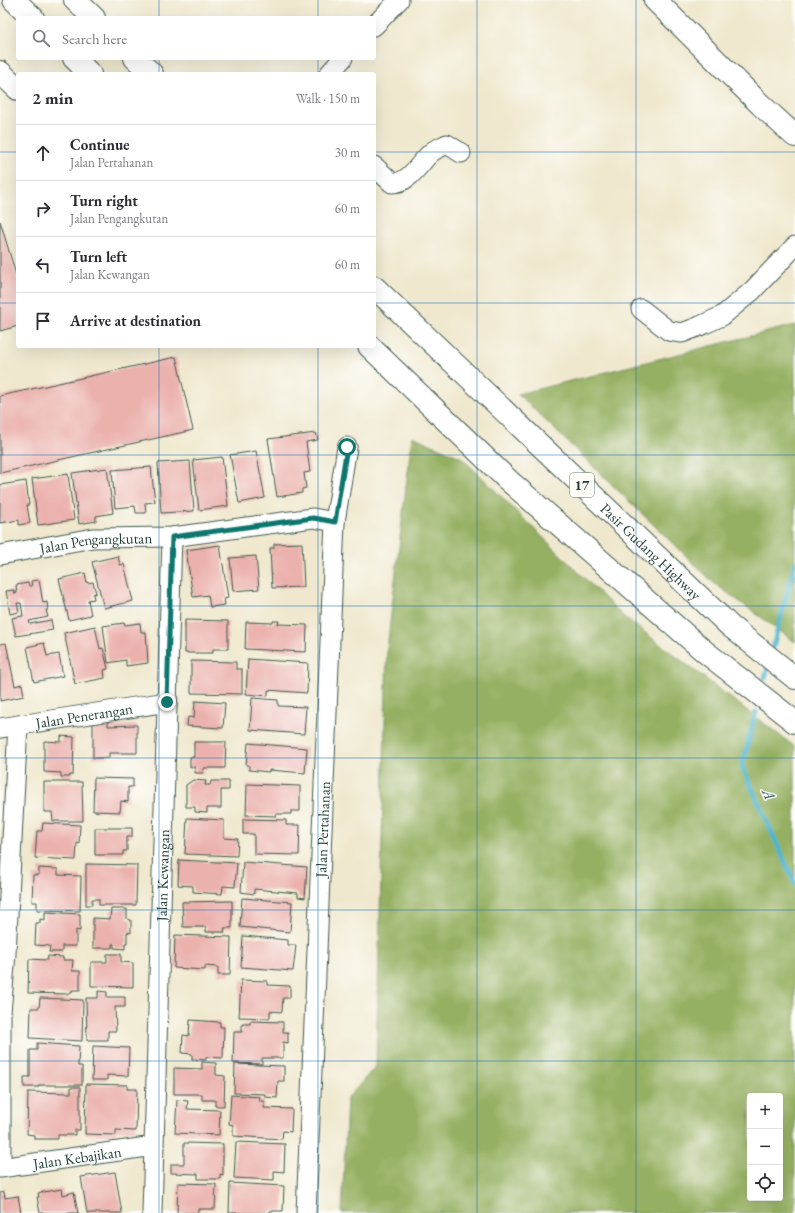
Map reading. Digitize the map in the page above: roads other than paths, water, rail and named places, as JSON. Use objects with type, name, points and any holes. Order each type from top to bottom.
[{"type":"main road","points":[[14,0],[31,16]]},
{"type":"main road","points":[[75,0],[92,16]]},
{"type":"main road","points":[[655,0],[795,136]]},
{"type":"main road","points":[[76,60],[88,72]]},
{"type":"main road","points":[[137,60],[150,72]]},
{"type":"main road","points":[[0,72],[16,87]]},
{"type":"main road","name":"Pasir Gudang Highway","points":[[376,289],[730,626],[795,678]]},
{"type":"main road","points":[[371,348],[508,480],[704,651],[795,722]]},
{"type":"street","points":[[376,24],[399,0]]},
{"type":"street","points":[[331,72],[341,60]]},
{"type":"street","points":[[376,168],[392,183],[399,183],[405,180],[433,152],[447,144],[461,153]]},
{"type":"street","points":[[641,308],[669,331],[682,333],[700,326],[722,316],[752,291],[795,246]]},
{"type":"street","name":"Jalan Pertahanan","points":[[306,1213],[335,522],[347,447]]},
{"type":"street","name":"Jalan Pengangkutan","points":[[0,556],[93,538],[172,537],[313,518],[335,522]]},
{"type":"street","name":"Jalan Kewangan","points":[[152,1213],[172,537]]},
{"type":"street","name":"Jalan Penerangan","points":[[9,726],[167,702]]},
{"type":"street","points":[[1,1168],[1,1013],[6,946],[9,726]]},
{"type":"street","name":"Jalan Kebajikan","points":[[1,1168],[154,1146]]},
{"type":"waterway","name":"A","points":[[772,651],[795,563]]},
{"type":"waterway","name":"A","points":[[765,678],[769,663]]},
{"type":"waterway","name":"A","points":[[756,712],[742,766],[795,884]]}]
